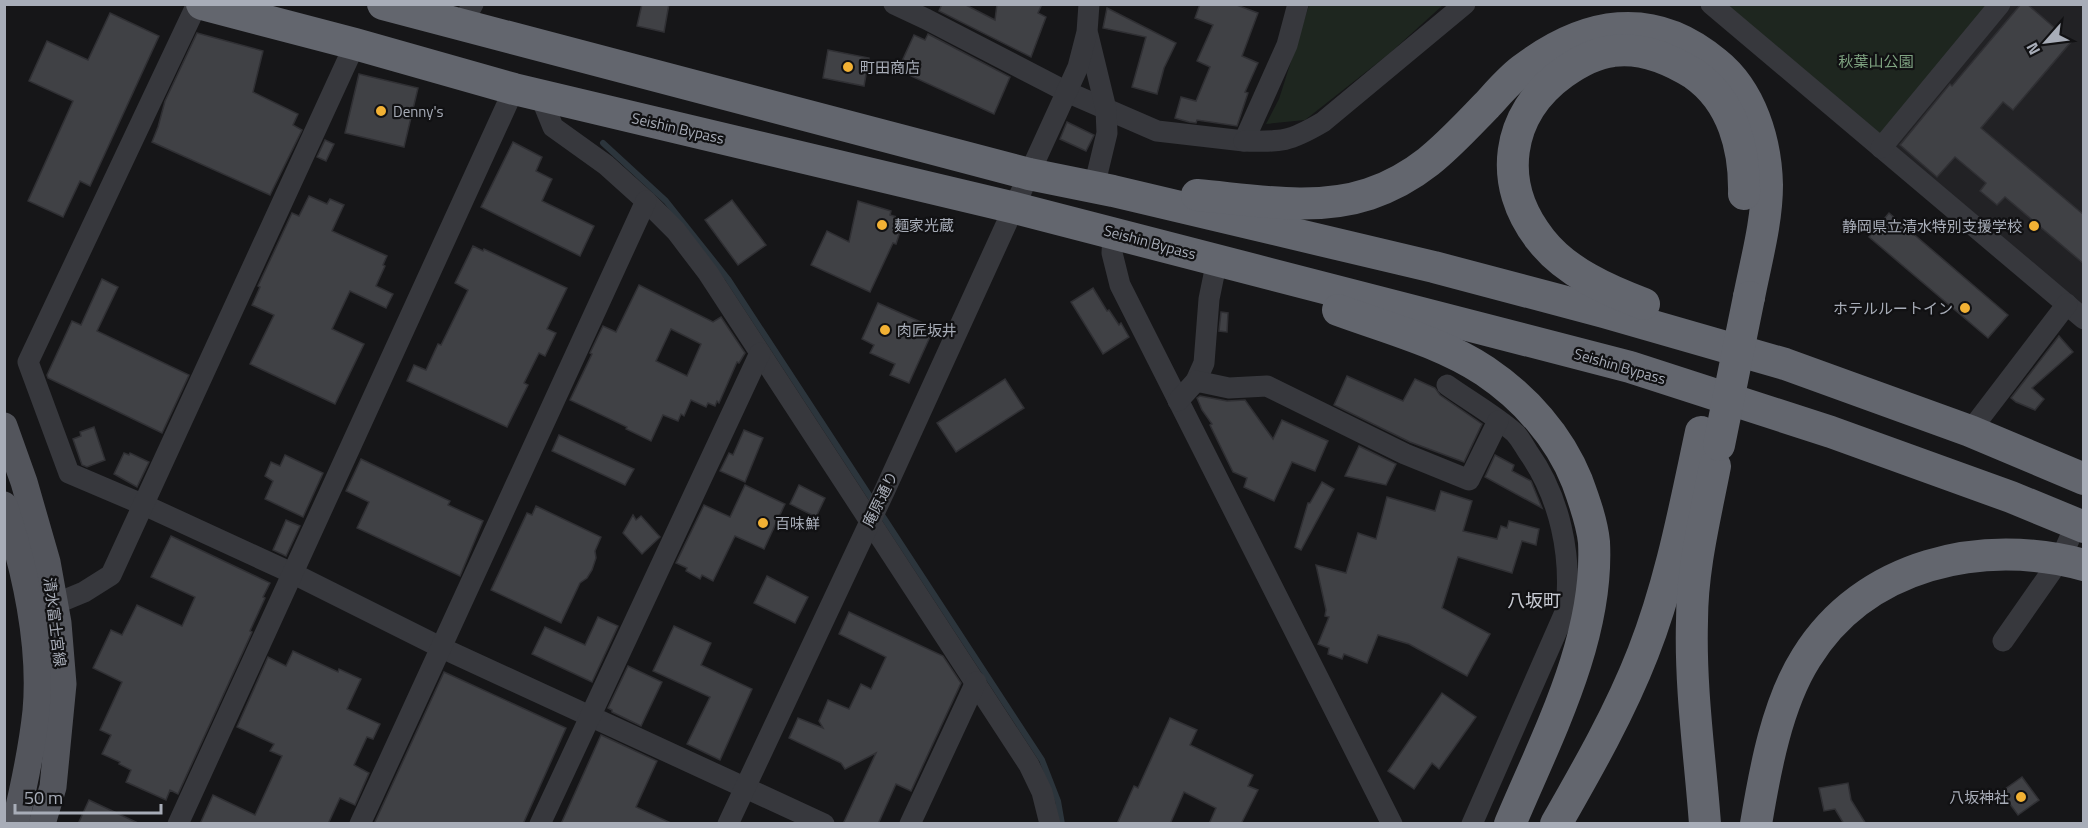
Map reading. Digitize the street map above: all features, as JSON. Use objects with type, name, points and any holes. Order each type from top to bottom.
[{"type":"highway","name":"Seishin Bypass","points":[[202,4],[527,92],[1015,208],[1154,244],[1216,263],[1630,367],[1831,432],[2011,497],[2080,526]]},
{"type":"highway","points":[[383,4],[467,15],[1029,174],[1103,189],[1434,267],[1604,312],[1785,364]]},
{"type":"highway","points":[[1103,189],[1159,191],[1290,202],[1331,202],[1368,194],[1400,181],[1425,166],[1521,71],[1549,52],[1578,37],[1602,29],[1643,28],[1677,37],[1703,51],[1729,73],[1749,105],[1762,146],[1767,185],[1762,229],[1740,292],[1710,439],[1643,653],[1596,754],[1556,824]]},
{"type":"highway","points":[[1740,292],[1745,175],[1738,139],[1727,108],[1704,81],[1675,62],[1640,51],[1612,51],[1591,57],[1570,68],[1537,95],[1517,134],[1512,159],[1514,186],[1525,216],[1541,240],[1564,262],[1604,289],[1670,314],[1785,364],[1970,431],[2084,479]]},
{"type":"highway","points":[[1216,263],[1430,343],[1486,371],[1517,396],[1547,428],[1569,461],[1585,503],[1594,540],[1593,579],[1587,619],[1578,656],[1510,824]]},
{"type":"highway","points":[[1705,824],[1694,704],[1692,620],[1710,439]]},
{"type":"highway","points":[[1756,824],[1770,758],[1786,700],[1805,659],[1825,631],[1846,609],[1894,579],[1950,558],[2036,554],[2072,561]]},
{"type":"main road","name":"清水富士宮線","points":[[4,426],[24,482],[47,562],[58,623],[63,684],[53,787],[42,824]]},
{"type":"main road","name":"清水富士宮線","points":[[4,505],[28,592],[37,671],[36,711],[29,761],[15,824]]},
{"type":"street","points":[[197,4],[28,362],[69,473],[294,574],[442,648],[824,824]]},
{"type":"street","points":[[894,4],[930,12],[1066,92],[1157,130],[1244,141],[1280,142],[1300,136],[1323,122],[1465,4]]},
{"type":"street","points":[[1089,4],[1087,32],[1106,109],[1107,132],[1103,189]]},
{"type":"street","points":[[1244,141],[1287,45],[1298,4]]},
{"type":"street","points":[[1712,4],[2084,319]]},
{"type":"street","points":[[1881,148],[2001,4]]},
{"type":"street","name":"庵原通り","points":[[728,824],[1015,208],[1078,67],[1087,32]]},
{"type":"street","points":[[55,604],[84,592],[111,575],[355,44]]},
{"type":"street","points":[[178,824],[294,574],[527,92],[553,127],[606,165],[646,201],[676,231],[708,273],[872,517],[1029,765],[1042,792],[1050,824]]},
{"type":"street","points":[[360,824],[646,201]]},
{"type":"street","points":[[1113,233],[1112,253],[1120,285],[1392,824]]},
{"type":"street","points":[[1178,401],[1196,381],[1204,363],[1209,299],[1216,263]]},
{"type":"street","points":[[1970,431],[2067,304]]},
{"type":"street","points":[[540,824],[760,353]]},
{"type":"street","points":[[1196,381],[1229,388],[1267,386],[1405,454],[1469,480],[1498,421]]},
{"type":"street","points":[[1447,385],[1516,434],[1539,467],[1553,500],[1563,535],[1569,585],[1566,610],[1472,824]]},
{"type":"street","points":[[2002,640],[2072,561],[2080,526]]},
{"type":"street","points":[[910,824],[976,682]]},
{"type":"shaded area","name":"静岡県立清水特別支援学校","points":[[2002,5],[2083,5],[2083,309],[1884,142]]},
{"type":"green space","points":[[1309,5],[1443,5],[1390,53],[1305,120],[1266,124],[1279,99]]},
{"type":"green space","name":"秋葉山公園","points":[[1726,5],[1994,5],[1883,140]]},
{"type":"building","points":[[642,4],[669,4],[664,32],[637,26]]},
{"type":"building","points":[[942,4],[964,4],[995,20],[997,4],[1042,4],[1038,13],[1046,17],[1031,57],[939,11]]},
{"type":"building","points":[[1200,4],[1234,4],[1258,13],[1242,56],[1258,63],[1245,92],[1248,93],[1237,126],[1197,120],[1196,123],[1175,118],[1181,97],[1196,101],[1210,67],[1197,61],[1213,25],[1195,18]]},
{"type":"building","points":[[2021,4],[2027,4],[2071,42],[2013,110],[2003,102],[1981,128],[2084,215],[2084,264],[2005,197],[1997,205],[1980,191],[1986,183],[1955,157],[1937,177],[1900,145]]},
{"type":"building","points":[[1107,8],[1176,43],[1164,68],[1157,94],[1132,87],[1146,37],[1103,28]]},
{"type":"building","points":[[110,13],[159,36],[90,186],[80,181],[63,217],[28,201],[73,101],[29,81],[47,41],[88,60]]},
{"type":"building","points":[[197,33],[263,51],[253,92],[298,114],[293,125],[302,130],[270,195],[152,142],[165,101]]},
{"type":"building","points":[[928,34],[1010,77],[994,114],[898,70],[914,35],[925,40]]},
{"type":"building","points":[[828,50],[869,58],[864,86],[823,78]]},
{"type":"building","name":"Denny's","points":[[359,74],[418,88],[404,147],[345,133]]},
{"type":"building","points":[[1067,122],[1094,135],[1086,151],[1060,139]]},
{"type":"building","points":[[325,140],[334,144],[326,161],[317,157]]},
{"type":"building","points":[[513,142],[542,157],[536,171],[552,179],[542,201],[594,226],[580,256],[481,207]]},
{"type":"building","points":[[309,196],[327,204],[330,199],[344,205],[332,231],[387,256],[376,286],[393,294],[386,308],[350,291],[332,329],[364,344],[335,404],[250,364],[274,315],[252,305],[260,287],[258,286],[292,213],[299,216]]},
{"type":"building","points":[[732,200],[766,245],[738,265],[705,220]]},
{"type":"building","points":[[858,201],[891,211],[890,215],[904,219],[896,244],[893,243],[870,292],[811,265],[827,231],[849,242]]},
{"type":"building","points":[[1889,213],[2008,315],[1988,338],[1869,237]]},
{"type":"building","points":[[473,246],[567,288],[547,329],[556,333],[545,356],[539,353],[524,383],[528,385],[507,427],[407,381],[414,365],[426,370],[468,290],[455,283]]},
{"type":"building","points":[[102,279],[118,287],[97,331],[189,375],[162,433],[48,378],[47,375],[72,321],[81,325]]},
{"type":"building","points":[[639,285],[713,322],[721,317],[745,353],[739,363],[737,362],[719,403],[717,401],[715,406],[708,403],[706,407],[691,400],[684,416],[681,414],[678,421],[663,415],[651,441],[570,400],[603,326],[616,332]],"holes":[[[671,329],[701,344],[687,376],[656,361]]]},
{"type":"building","points":[[1093,288],[1107,311],[1109,310],[1119,325],[1121,323],[1129,337],[1103,354],[1071,302]]},
{"type":"building","points":[[878,303],[934,328],[909,383],[890,375],[895,364],[870,353],[874,345],[862,339]]},
{"type":"building","points":[[1221,312],[1228,313],[1227,332],[1219,331]]},
{"type":"building","points":[[2059,336],[2073,352],[2032,388],[2044,399],[2035,410],[2016,402],[2011,398]]},
{"type":"building","points":[[1347,376],[1403,401],[1415,379],[1435,388],[1440,395],[1482,424],[1464,462],[1410,442],[1334,405]]},
{"type":"building","points":[[1005,379],[1024,408],[956,452],[937,423]]},
{"type":"building","points":[[1200,396],[1227,401],[1245,400],[1273,439],[1282,420],[1328,441],[1315,471],[1292,462],[1274,501],[1244,487],[1247,478],[1233,472],[1210,425],[1212,424],[1202,410],[1197,398]]},
{"type":"building","points":[[94,427],[105,460],[87,467],[82,465],[73,439],[81,436],[80,432]]},
{"type":"building","points":[[744,430],[763,438],[745,482],[720,471],[729,453],[733,455]]},
{"type":"building","points":[[559,435],[634,469],[625,485],[552,451]]},
{"type":"building","points":[[1359,446],[1396,464],[1386,485],[1345,476]]},
{"type":"building","points":[[124,453],[129,455],[130,453],[149,462],[137,487],[114,474]]},
{"type":"building","points":[[285,455],[323,473],[303,517],[265,499],[273,481],[265,476],[271,462],[280,466]]},
{"type":"building","points":[[1495,455],[1514,465],[1512,471],[1531,481],[1542,508],[1485,477]]},
{"type":"building","points":[[361,459],[450,501],[448,505],[483,521],[460,576],[357,528],[369,502],[346,491]]},
{"type":"building","points":[[1322,482],[1334,489],[1301,550],[1295,547],[1308,503]]},
{"type":"building","points":[[745,485],[785,504],[764,549],[735,536],[713,581],[702,575],[700,579],[686,571],[687,568],[676,563],[704,505],[730,517]]},
{"type":"building","points":[[799,485],[825,498],[816,517],[790,504]]},
{"type":"building","points":[[1441,491],[1472,501],[1463,531],[1497,539],[1501,526],[1507,528],[1509,521],[1539,529],[1536,545],[1522,541],[1512,573],[1458,557],[1442,608],[1490,634],[1467,676],[1409,644],[1378,635],[1367,663],[1344,654],[1342,659],[1328,654],[1329,648],[1318,644],[1329,617],[1325,616],[1326,610],[1316,565],[1346,573],[1358,533],[1376,539],[1387,497],[1435,511]]},
{"type":"building","points":[[536,506],[601,537],[595,551],[596,558],[592,570],[580,583],[561,623],[491,590],[527,513],[532,515]]},
{"type":"building","points":[[633,515],[636,520],[641,516],[660,537],[642,554],[623,533]]},
{"type":"building","points":[[286,520],[300,526],[286,556],[273,550]]},
{"type":"building","points":[[171,536],[270,583],[250,631],[252,632],[178,794],[170,790],[166,800],[126,782],[131,770],[102,754],[111,735],[100,730],[122,682],[93,668],[111,630],[122,635],[137,605],[182,626],[195,597],[151,577]]},
{"type":"building","points":[[767,576],[808,597],[795,623],[754,603]]},
{"type":"building","points":[[849,612],[943,656],[961,683],[911,791],[896,784],[878,824],[843,824],[876,753],[845,769],[841,763],[789,738],[798,718],[823,728],[819,721],[828,700],[849,709],[861,684],[871,689],[886,657],[839,634]]},
{"type":"building","points":[[598,617],[618,626],[592,682],[532,654],[545,627],[585,645]]},
{"type":"building","points":[[674,626],[711,643],[701,665],[752,689],[720,760],[687,744],[710,697],[653,671]]},
{"type":"building","points":[[293,651],[338,672],[339,669],[361,679],[347,709],[380,724],[373,739],[367,737],[354,765],[369,773],[355,805],[340,798],[328,824],[200,824],[213,795],[255,815],[282,756],[270,751],[274,744],[237,727],[268,657],[286,666]]},
{"type":"building","points":[[628,666],[662,682],[641,726],[608,708]]},
{"type":"building","points":[[444,672],[566,728],[523,824],[374,824]]},
{"type":"building","points":[[1442,693],[1476,717],[1439,769],[1432,763],[1414,789],[1388,771]]},
{"type":"building","points":[[1170,718],[1197,730],[1190,745],[1253,775],[1248,786],[1258,790],[1241,824],[1209,824],[1216,808],[1184,792],[1170,824],[1117,824],[1134,786],[1138,788]]},
{"type":"building","points":[[601,735],[657,761],[636,807],[673,824],[561,824]]},
{"type":"building","points":[[2022,777],[2039,800],[2018,815],[2001,792]]},
{"type":"building","points":[[1848,783],[1851,800],[1866,824],[1844,824],[1835,809],[1824,811],[1819,788]]},
{"type":"building","points":[[89,800],[140,824],[78,824]]},
{"type":"waterway","points":[[603,143],[666,201],[728,279],[873,501]]},
{"type":"waterway","points":[[880,512],[1042,760],[1058,801],[1062,824]]},
{"type":"place","name":"町田商店","points":[[848,67]]},
{"type":"place","name":"Denny's","points":[[381,111]]},
{"type":"place","name":"麺家光蔵","points":[[882,225]]},
{"type":"place","name":"静岡県立清水特別支援学校","points":[[2034,226]]},
{"type":"place","name":"ホテルルートイン","points":[[1965,308]]},
{"type":"place","name":"肉匠坂井","points":[[885,330]]},
{"type":"place","name":"百味鮮","points":[[763,523]]},
{"type":"place","name":"八坂神社","points":[[2021,797]]},
{"type":"district","name":"八坂町","points":[[1534,600]]}]
